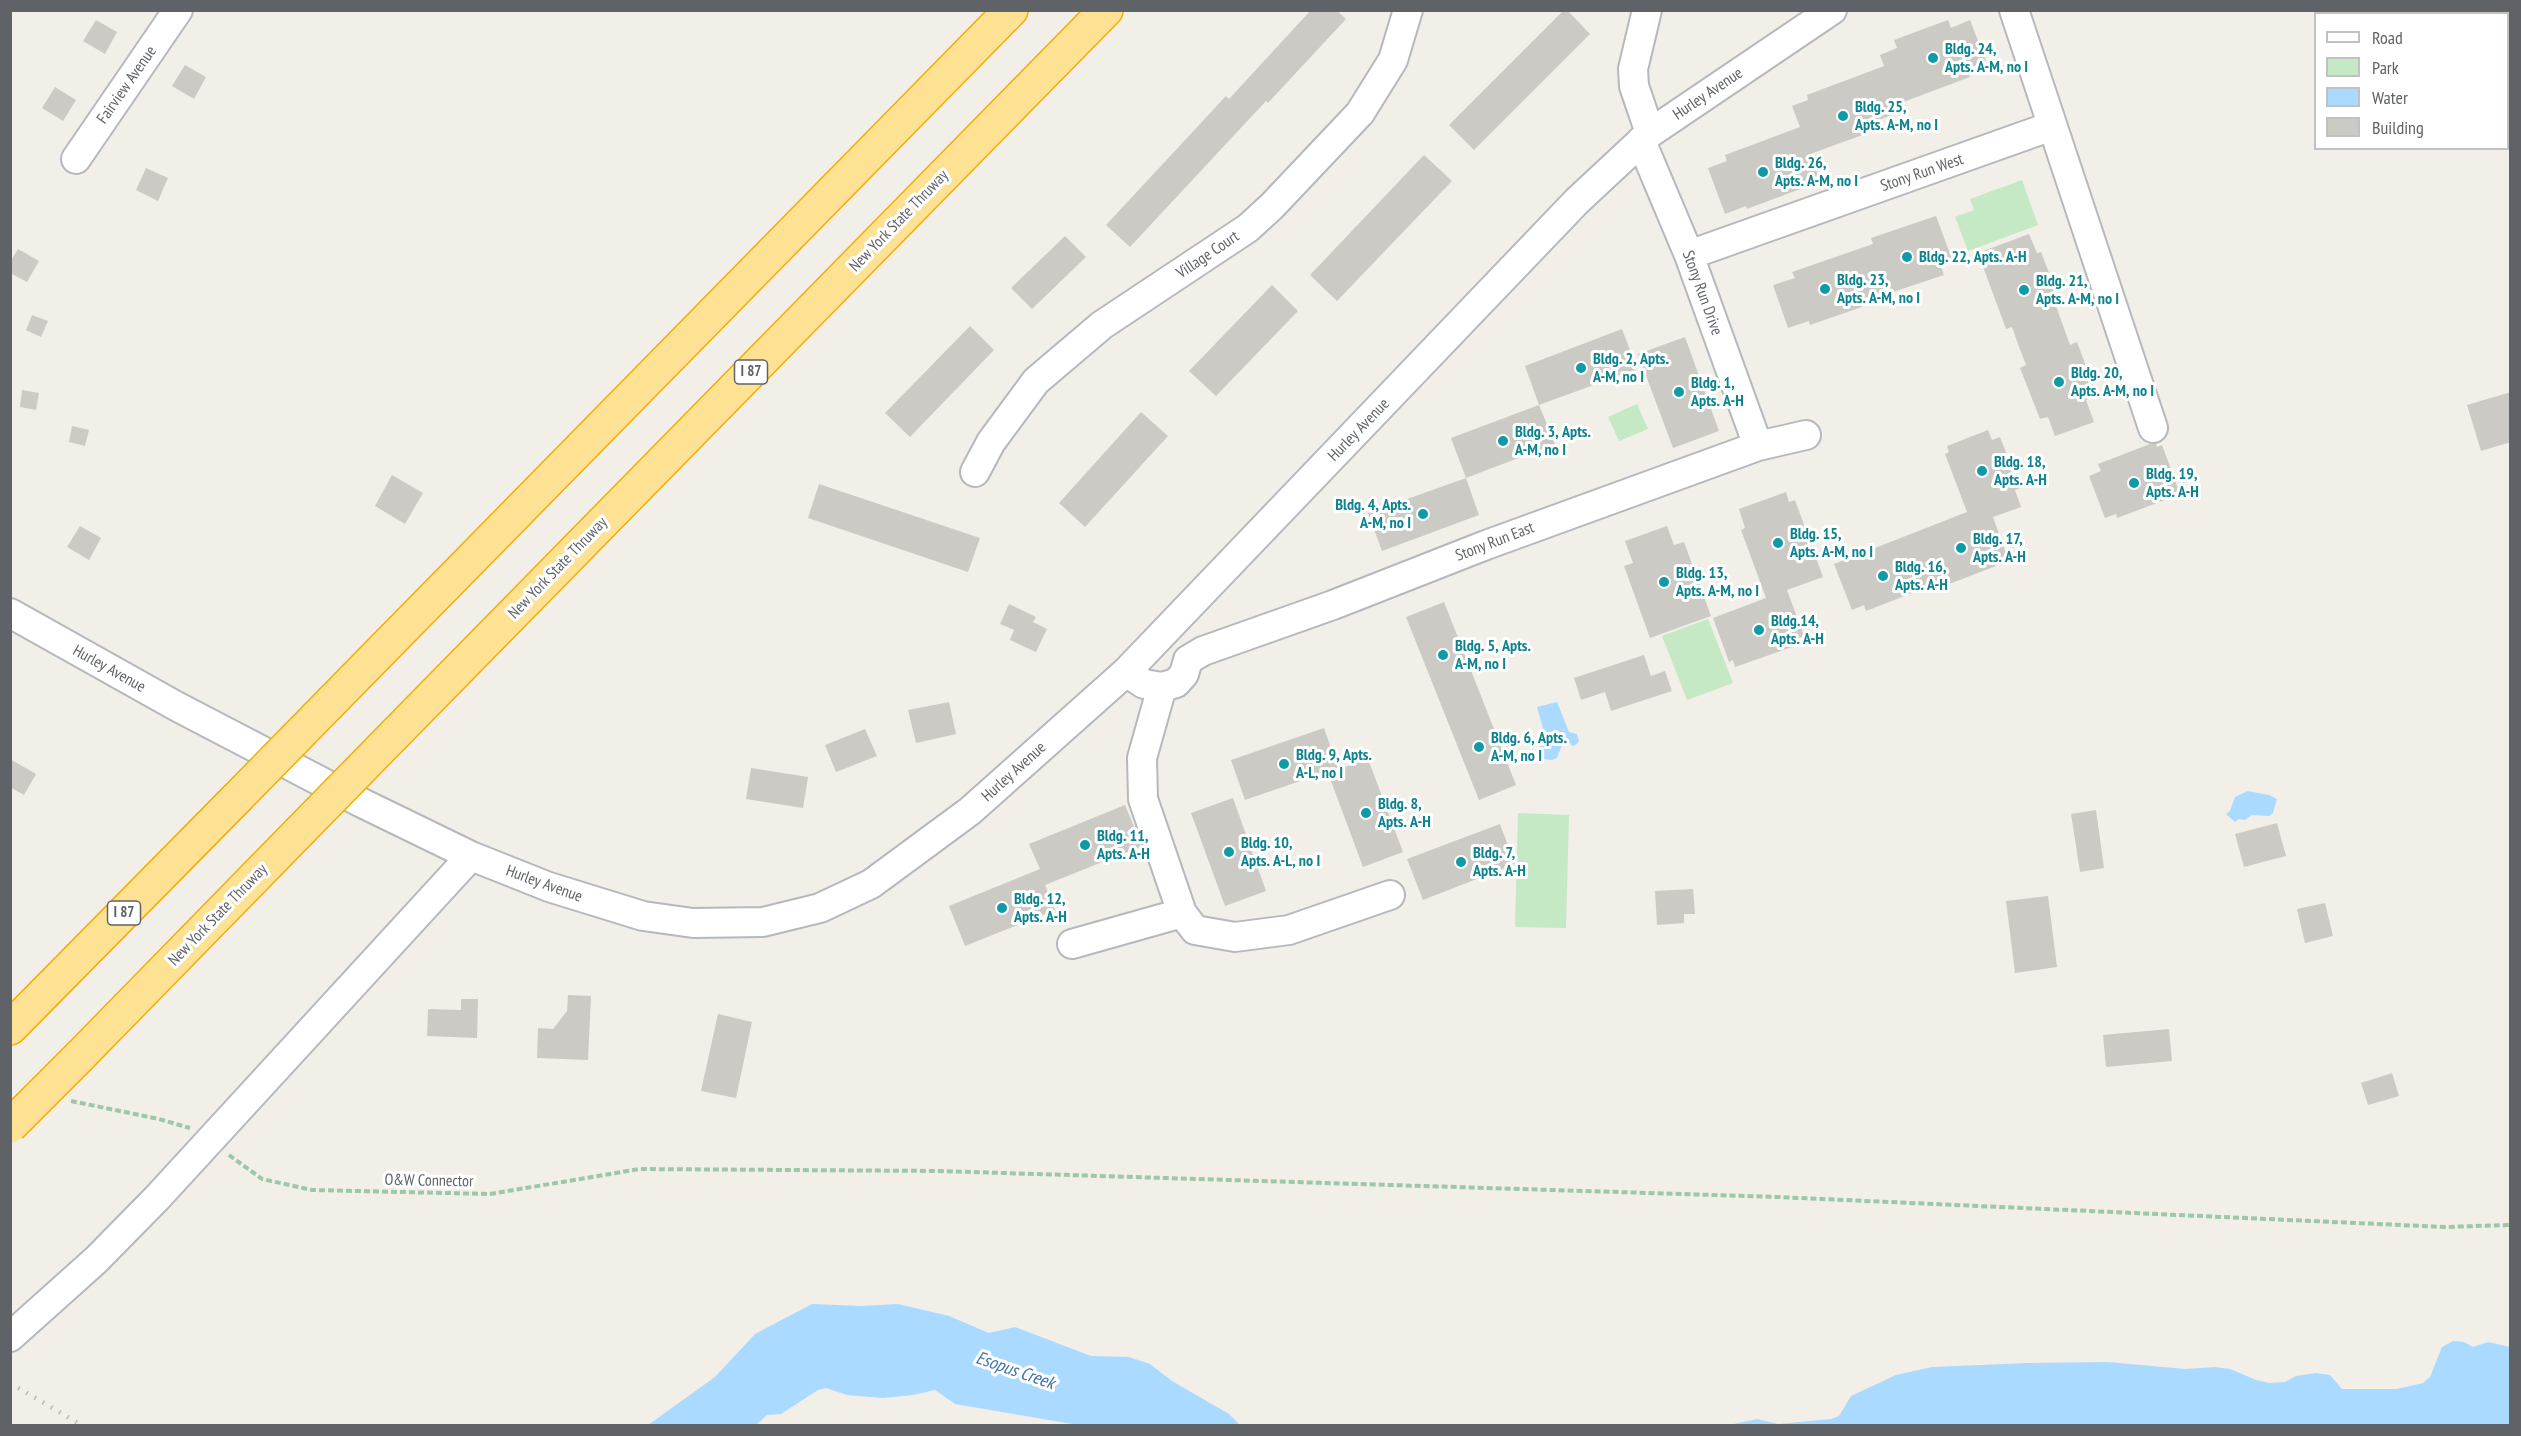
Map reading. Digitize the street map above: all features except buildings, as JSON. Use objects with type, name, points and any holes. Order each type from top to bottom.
[{"type":"highway","name":"I 87","points":[[10,1028],[1011,10]]},
{"type":"highway","name":"New York State Thruway","points":[[10,1126],[1106,10]]},
{"type":"street","name":"Fairview Avenue","points":[[76,159],[178,10]]},
{"type":"street","name":"Village Court","points":[[975,472],[991,442],[1036,381],[1102,325],[1248,228],[1280,198],[1360,113],[1393,60],[1408,10]]},
{"type":"street","points":[[1646,137],[1634,86],[1633,69],[1647,10]]},
{"type":"street","name":"Hurley Avenue","points":[[11,614],[176,706],[362,803],[471,856],[549,887],[643,916],[693,923],[763,922],[820,908],[871,884],[970,811],[1126,672],[1576,201],[1646,137],[1832,10]]},
{"type":"street","points":[[2014,10],[2153,428]]},
{"type":"street","name":"Stony Run West","points":[[1689,255],[2052,126]]},
{"type":"street","name":"Stony Run Drive","points":[[1646,137],[1758,446]]},
{"type":"street","name":"Stony Run East","points":[[1188,660],[1203,651],[1333,605],[1486,545],[1758,446],[1806,435]]},
{"type":"street","points":[[1126,672],[1144,684],[1162,687],[1176,683],[1184,674],[1188,660],[1181,652],[1158,640]]},
{"type":"street","points":[[1162,687],[1142,758],[1143,799],[1182,913],[1195,930],[1234,937],[1289,930],[1390,895]]},
{"type":"street","points":[[10,1337],[96,1260],[157,1198],[471,856]]},
{"type":"street","points":[[1072,945],[1182,913]]},
{"type":"path","points":[[69,1101],[159,1119],[199,1131]]},
{"type":"path","name":"O&W Connector","points":[[225,1152],[262,1179],[312,1190],[490,1194],[640,1169],[939,1171],[1778,1197],[2445,1227],[2511,1225]]},
{"type":"green space","points":[[2022,180],[2038,225],[1968,251],[1955,217],[1974,210],[1970,199]]},
{"type":"green space","points":[[1637,404],[1648,429],[1619,441],[1608,417]]},
{"type":"green space","points":[[1708,619],[1733,683],[1687,700],[1662,636]]},
{"type":"green space","points":[[1518,813],[1569,815],[1566,928],[1515,927]]},
{"type":"water","points":[[1557,702],[1569,732],[1577,734],[1579,741],[1572,746],[1569,742],[1562,745],[1557,758],[1544,759],[1539,756],[1538,751],[1540,744],[1546,739],[1537,707]]},
{"type":"water","points":[[2248,791],[2277,799],[2273,813],[2269,816],[2252,815],[2245,820],[2239,819],[2235,822],[2226,814],[2230,811],[2235,797]]},
{"type":"water","name":"Esopus Creek","points":[[812,1304],[862,1306],[898,1304],[949,1316],[989,1333],[1015,1327],[1091,1356],[1129,1357],[1150,1364],[1172,1381],[1229,1414],[1240,1425],[1078,1425],[955,1404],[935,1390],[883,1398],[847,1395],[826,1388],[818,1390],[781,1414],[767,1415],[756,1425],[648,1425],[715,1377],[755,1334]]},
{"type":"water","points":[[2453,1341],[2464,1342],[2473,1347],[2488,1342],[2510,1347],[2510,1425],[1729,1425],[1757,1419],[1778,1424],[1831,1419],[1839,1416],[1851,1396],[1896,1375],[1932,1367],[2108,1362],[2185,1369],[2215,1367],[2230,1369],[2269,1383],[2285,1382],[2296,1376],[2316,1373],[2330,1375],[2342,1389],[2397,1389],[2423,1383],[2430,1377],[2442,1347]]},
{"type":"railway","points":[[10,1383],[83,1426]]},
{"type":"place","name":"Bldg. 24, Apts. A-M, no I","points":[[1933,58]]},
{"type":"place","name":"Bldg. 25, Apts. A-M, no I","points":[[1843,116]]},
{"type":"place","name":"Bldg. 26, Apts. A-M, no I","points":[[1763,172]]},
{"type":"place","name":"Bldg. 22, Apts. A-H","points":[[1907,257]]},
{"type":"place","name":"Bldg. 23, Apts. A-M, no I","points":[[1825,289]]},
{"type":"place","name":"Bldg. 21, Apts. A-M, no I","points":[[2024,290]]},
{"type":"place","name":"Bldg. 2, Apts. A-M, no I","points":[[1581,368]]},
{"type":"place","name":"Bldg. 20, Apts. A-M, no I","points":[[2059,382]]},
{"type":"place","name":"Bldg. 1, Apts. A-H","points":[[1679,392]]},
{"type":"place","name":"Bldg. 3, Apts. A-M, no I","points":[[1503,441]]},
{"type":"place","name":"Bldg. 18, Apts. A-H","points":[[1982,471]]},
{"type":"place","name":"Bldg. 19, Apts. A-H","points":[[2134,483]]},
{"type":"place","name":"Bldg. 4, Apts. A-M, no I","points":[[1423,514]]},
{"type":"place","name":"Bldg. 15, Apts. A-M, no I","points":[[1778,543]]},
{"type":"place","name":"Bldg. 17, Apts. A-H","points":[[1961,548]]},
{"type":"place","name":"Bldg. 16, Apts. A-H","points":[[1883,576]]},
{"type":"place","name":"Bldg. 13, Apts. A-M, no I","points":[[1664,582]]},
{"type":"place","name":"Bldg.14, Apts. A-H","points":[[1759,630]]},
{"type":"place","name":"Bldg. 5, Apts. A-M, no I","points":[[1443,655]]},
{"type":"place","name":"Bldg. 6, Apts. A-M, no I","points":[[1479,747]]},
{"type":"place","name":"Bldg. 9, Apts. A-L, no I","points":[[1284,764]]},
{"type":"place","name":"Bldg. 8, Apts. A-H","points":[[1366,813]]},
{"type":"place","name":"Bldg. 11, Apts. A-H","points":[[1085,845]]},
{"type":"place","name":"Bldg. 10, Apts. A-L, no I","points":[[1229,852]]},
{"type":"place","name":"Bldg. 7, Apts. A-H","points":[[1461,862]]},
{"type":"place","name":"Bldg. 12, Apts. A-H","points":[[1002,908]]}]
